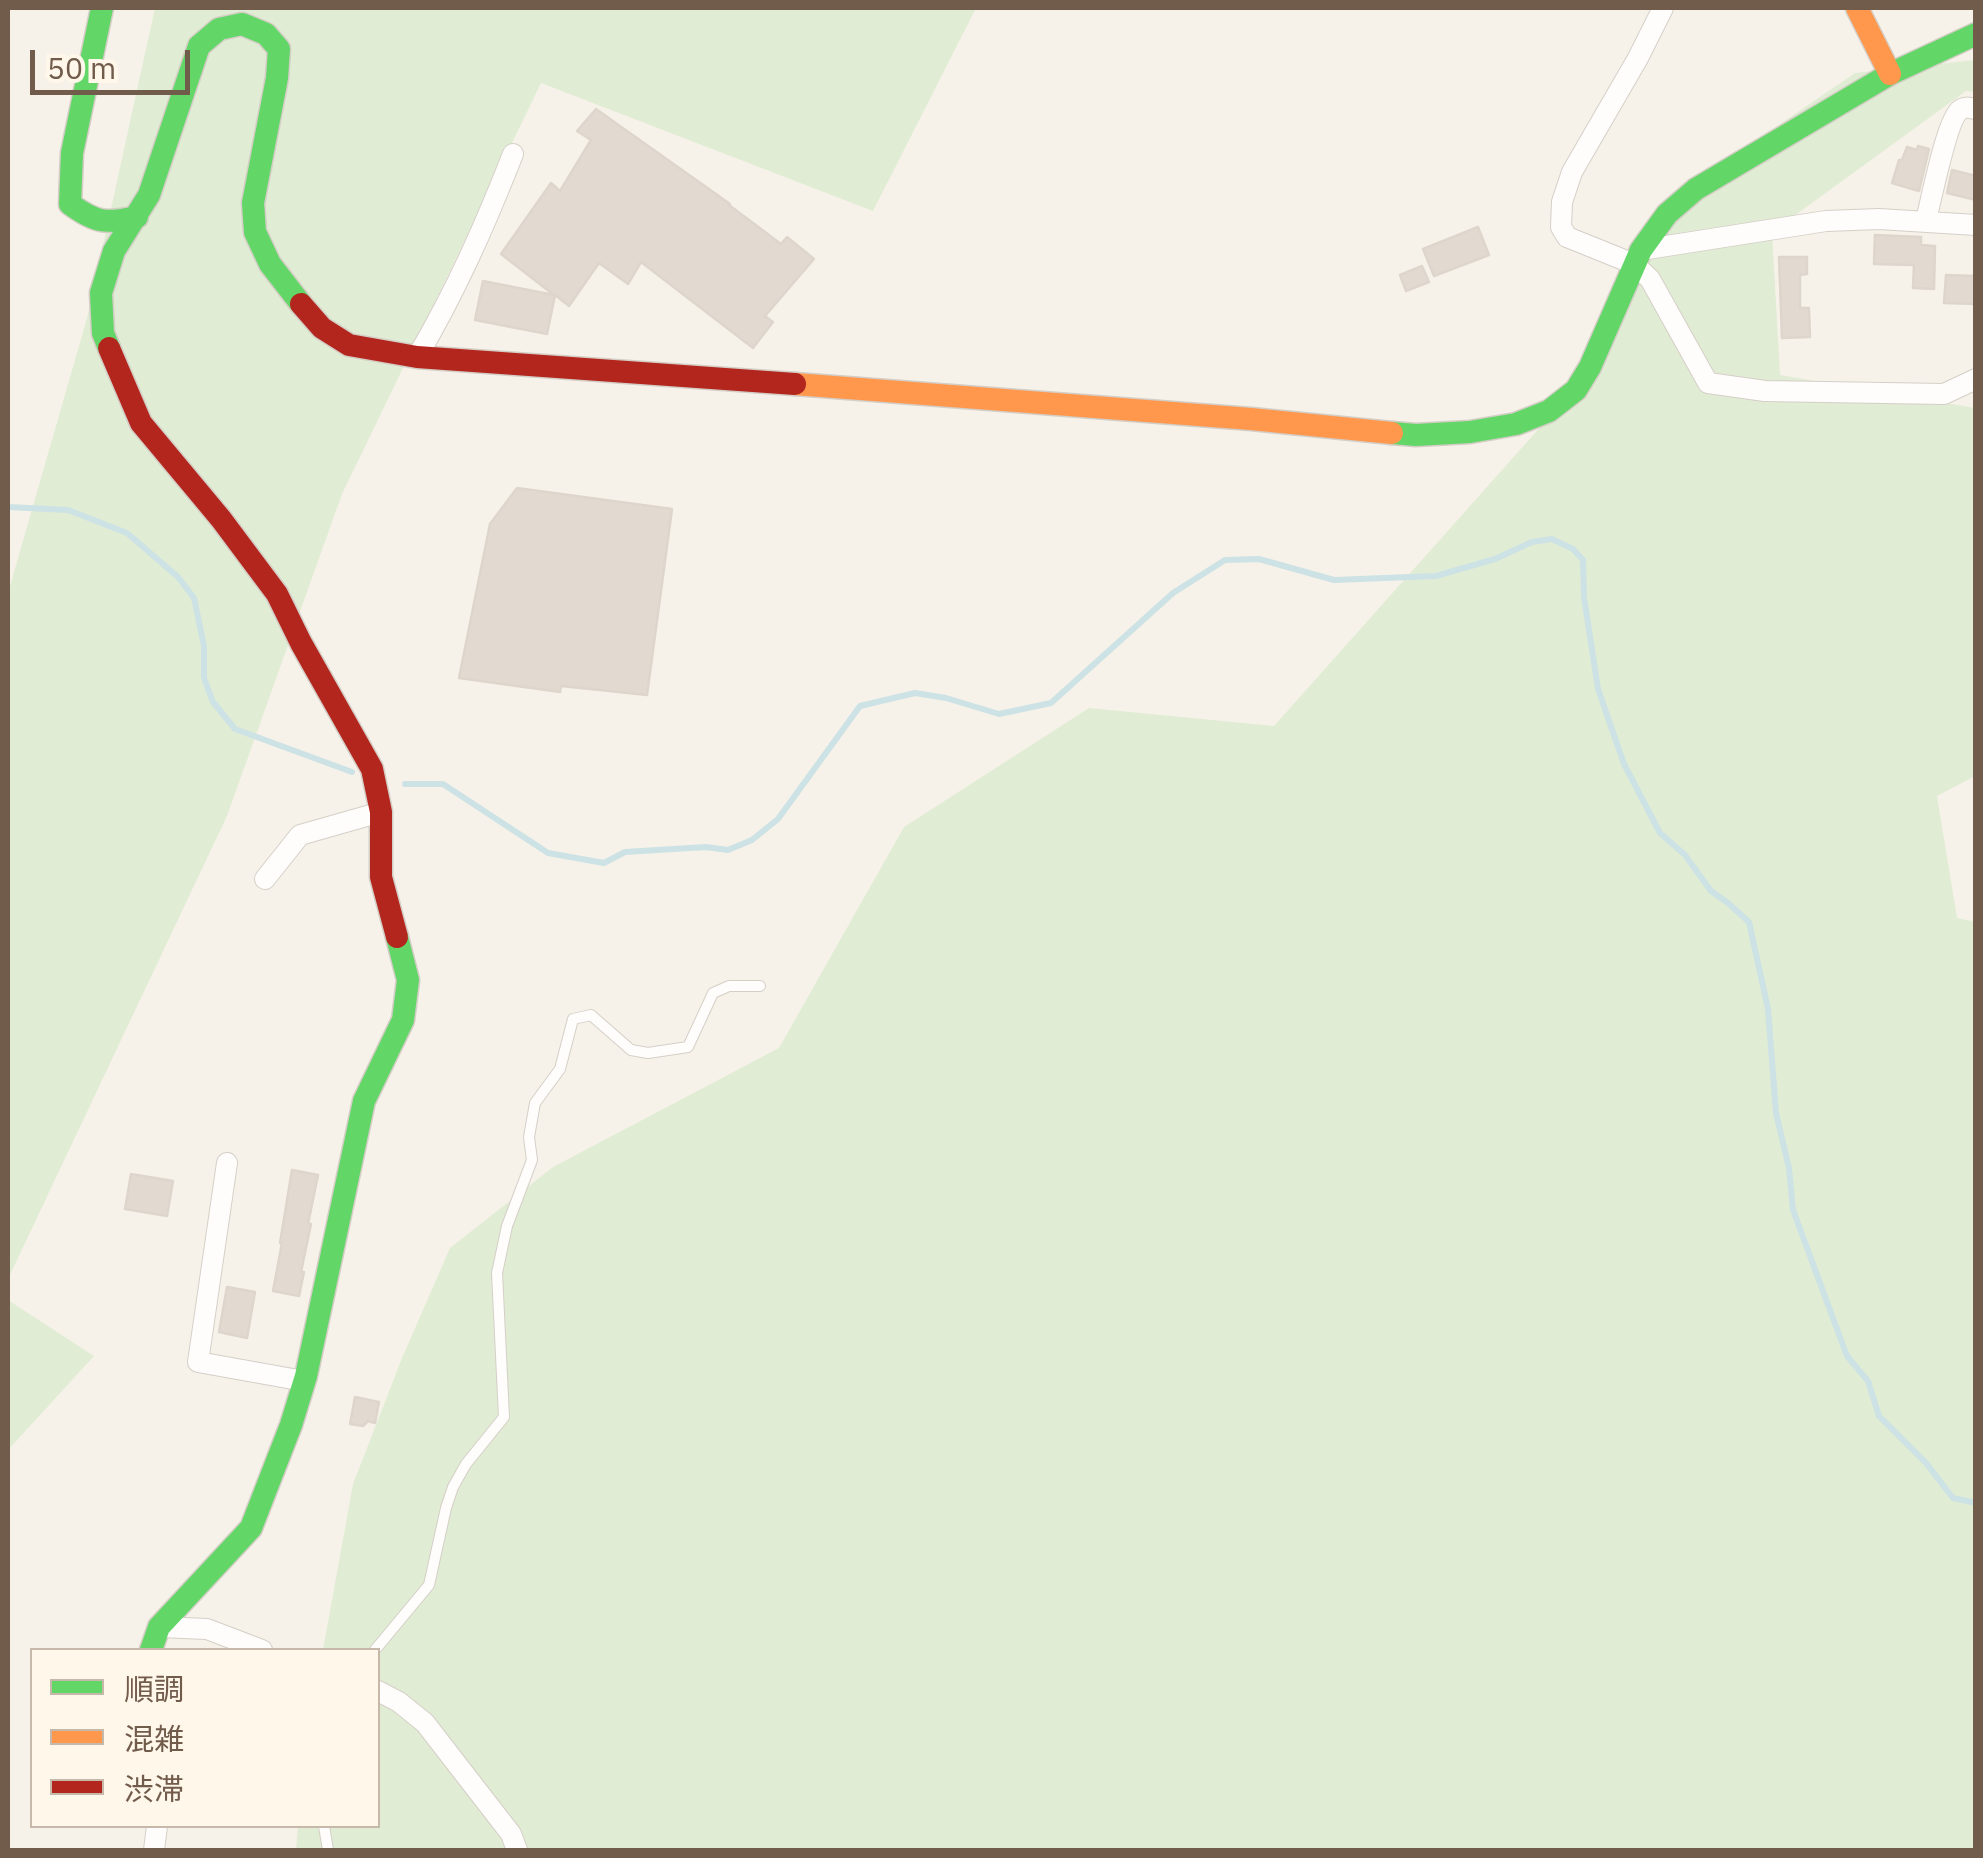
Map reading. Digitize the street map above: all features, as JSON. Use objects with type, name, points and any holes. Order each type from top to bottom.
[{"type":"street","points":[[102,8],[72,154],[70,204],[85,216],[106,224],[137,217]]},
{"type":"street","points":[[1663,8],[1572,172],[1562,202],[1561,227],[1567,236],[1638,257],[1826,221],[1976,224]]},
{"type":"street","points":[[1857,8],[1890,74]]},
{"type":"street","points":[[152,1648],[160,1627],[251,1528],[291,1425],[304,1381],[364,1101],[402,1020],[408,980],[381,877],[381,812],[372,769],[277,594],[141,423],[102,333],[101,293],[114,251],[148,195],[199,46],[219,29],[242,24],[266,34],[279,49],[253,203],[256,232],[270,264],[304,308],[322,328],[348,345],[417,357],[1416,435],[1516,424],[1549,410],[1576,390],[1590,367],[1638,257],[1667,214],[1696,190],[1890,74],[1976,34]]},
{"type":"street","points":[[1926,220],[1950,126],[1964,107],[1976,108]]},
{"type":"street","points":[[417,357],[448,306],[512,154]]},
{"type":"street","points":[[1638,257],[1708,383],[1765,391],[1944,394],[1976,379]]},
{"type":"street","points":[[265,879],[300,835],[381,812]]},
{"type":"street","points":[[227,1163],[198,1362],[304,1381]]},
{"type":"street","points":[[160,1627],[207,1630],[256,1648]]},
{"type":"street","points":[[380,1692],[425,1723],[511,1834],[517,1850]]},
{"type":"lane","points":[[377,1648],[429,1585],[453,1488],[466,1464],[504,1417],[497,1272],[508,1226],[532,1160],[529,1137],[535,1104],[560,1069],[574,1019],[591,1015],[630,1050],[648,1053],[688,1047],[713,993],[728,986],[760,986]]},
{"type":"green space","points":[[155,8],[976,8],[873,211],[541,83],[342,494],[227,816],[8,1279],[8,593],[87,318]]},
{"type":"green space","points":[[1975,60],[1975,92],[1966,91],[1772,232],[1780,375],[1975,408],[1975,776],[1937,796],[1957,918],[1976,922],[1975,1850],[296,1850],[298,1828],[380,1828],[380,1648],[323,1648],[353,1484],[450,1248],[553,1167],[779,1048],[904,827],[1089,708],[1274,726],[1543,424],[1692,184],[1855,73]]},
{"type":"green space","points":[[8,1300],[94,1356],[8,1450]]},
{"type":"building","points":[[596,109],[781,244],[787,237],[814,259],[765,316],[773,322],[753,348],[641,262],[628,284],[599,263],[569,306],[555,295],[547,334],[475,320],[483,281],[554,295],[501,254],[551,183],[560,191],[591,140],[577,131]]},
{"type":"building","points":[[1918,146],[1929,149],[1919,191],[1892,183],[1907,147],[1917,150]]},
{"type":"building","points":[[1952,170],[1976,176],[1976,200],[1947,193]]},
{"type":"building","points":[[1478,227],[1489,255],[1434,276],[1423,249]]},
{"type":"building","points":[[1875,235],[1921,237],[1921,245],[1935,246],[1934,289],[1913,288],[1914,265],[1874,264]]},
{"type":"building","points":[[1779,257],[1807,257],[1807,274],[1800,275],[1800,308],[1809,308],[1810,337],[1782,338]]},
{"type":"building","points":[[1422,266],[1429,282],[1406,291],[1400,275]]},
{"type":"building","points":[[1946,275],[1976,276],[1976,304],[1944,303]]},
{"type":"building","points":[[517,488],[672,509],[647,695],[561,686],[560,692],[459,678],[490,524]]},
{"type":"building","points":[[292,1170],[318,1175],[299,1296],[273,1291]]},
{"type":"building","points":[[131,1174],[173,1181],[167,1216],[125,1209]]},
{"type":"building","points":[[227,1287],[255,1292],[247,1338],[219,1332]]},
{"type":"building","points":[[355,1397],[379,1402],[375,1423],[350,1424]]},
{"type":"waterway","points":[[8,507],[68,510],[127,533],[178,577],[194,598],[204,646],[204,678],[213,702],[235,729],[352,772]]},
{"type":"waterway","points":[[405,784],[443,784],[548,853],[604,863],[625,852],[706,847],[728,850],[752,840],[778,819],[860,706],[915,693],[999,714],[1051,703],[1173,593],[1225,560],[1259,559],[1334,580],[1436,576],[1495,559],[1532,542],[1552,539],[1573,549],[1583,560],[1584,597],[1598,689],[1624,764],[1660,833],[1685,855],[1711,891],[1749,922],[1768,1009],[1776,1113],[1789,1168],[1793,1210],[1847,1356],[1868,1381],[1879,1416],[1926,1463],[1953,1498],[1976,1503]]},
{"type":"traffic: fast","points":[[102,8],[72,153],[70,204],[102,220],[137,217]]},
{"type":"traffic: fast","points":[[109,348],[103,333],[101,293],[114,251],[149,195],[199,46],[219,29],[242,24],[266,34],[279,49],[253,203],[255,232],[270,264],[301,304]]},
{"type":"traffic: fast","points":[[1392,433],[1470,432],[1516,424],[1549,411],[1576,390],[1590,367],[1641,250],[1667,214],[1696,189],[1890,74],[1976,34]]},
{"type":"traffic: fast","points":[[152,1648],[159,1627],[251,1528],[291,1425],[306,1376],[364,1101],[403,1020],[408,980],[397,937]]},
{"type":"traffic: slow","points":[[1857,8],[1890,74]]},
{"type":"traffic: slow","points":[[795,384],[1392,433]]},
{"type":"traffic: jam","points":[[301,304],[322,328],[349,345],[417,357],[795,384]]},
{"type":"traffic: jam","points":[[109,348],[141,423],[277,594],[372,769],[381,812],[381,877],[397,937]]}]
